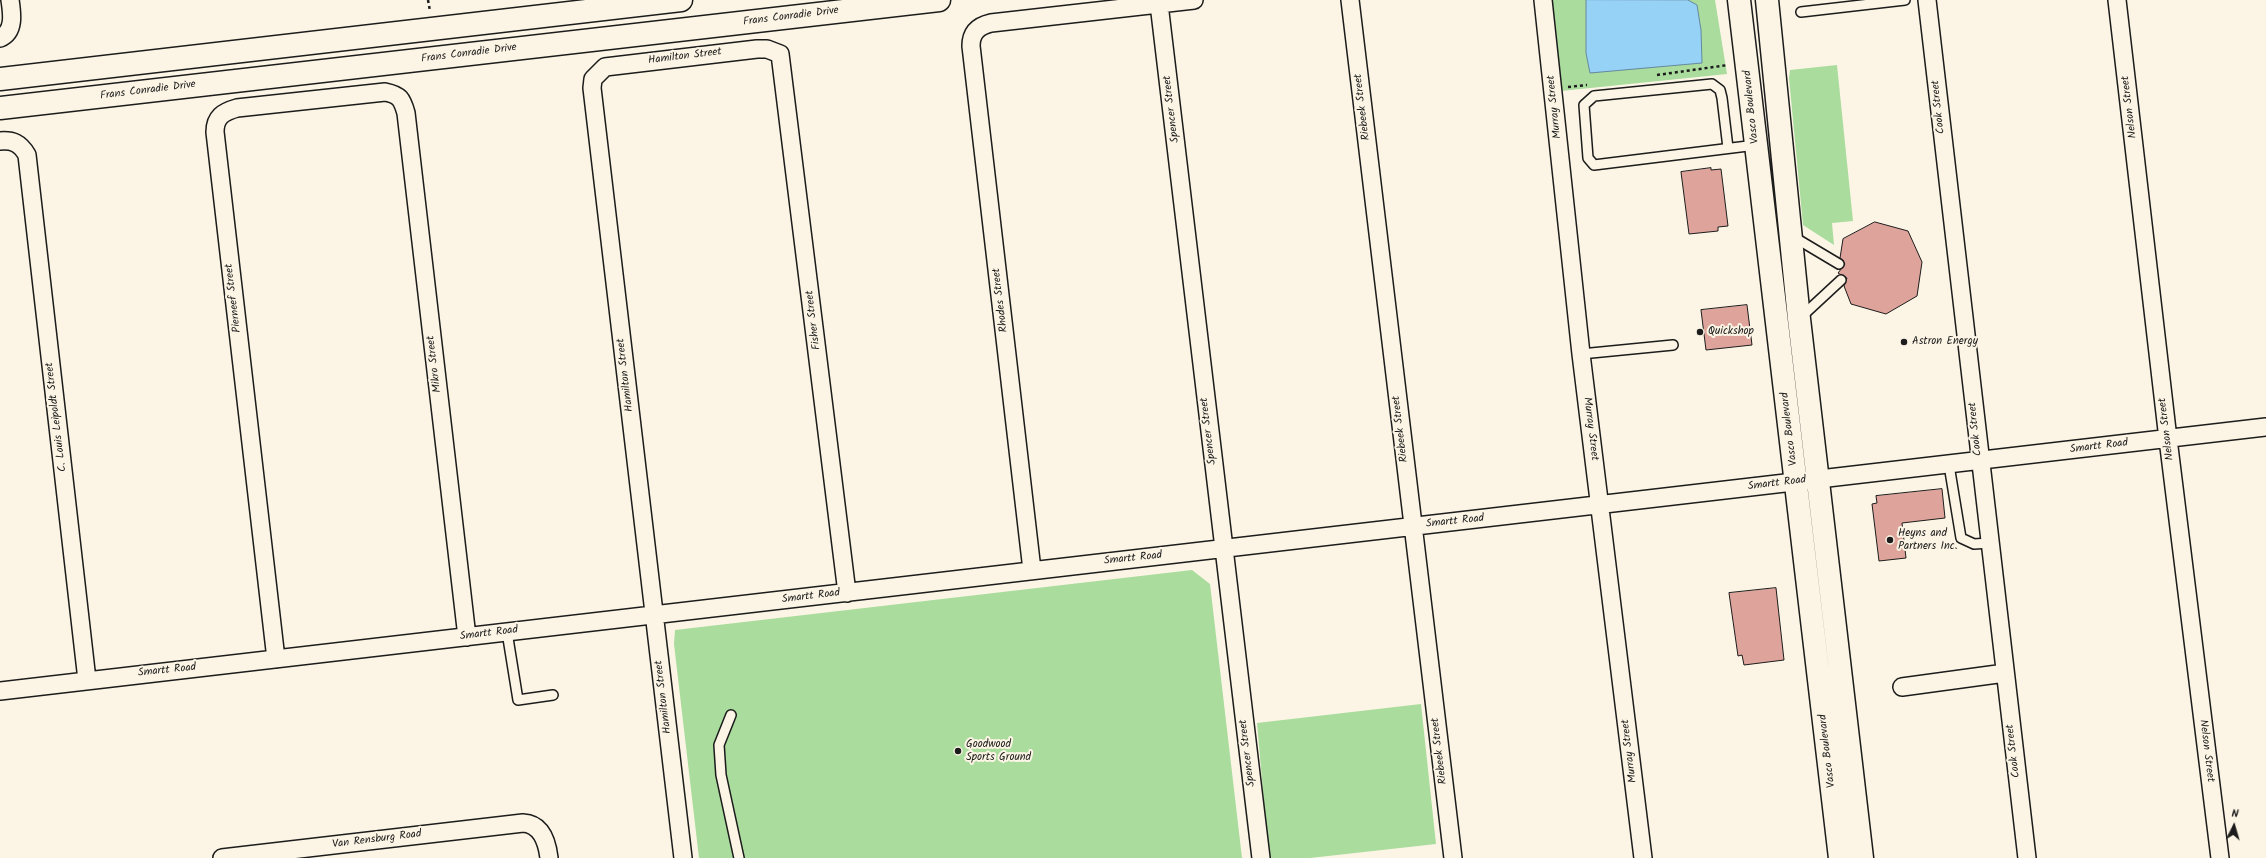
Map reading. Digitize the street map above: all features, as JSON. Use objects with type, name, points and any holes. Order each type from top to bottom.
[{"type":"main road","points":[[0,79],[681,0]]},
{"type":"main road","name":"Frans Conradie Drive","points":[[0,108],[939,0]]},
{"type":"main road","name":"Vasco Boulevard","points":[[1739,0],[1756,145],[1862,858]]},
{"type":"main road","name":"Vasco Boulevard","points":[[1767,0],[1799,319],[1807,480],[1840,858]]},
{"type":"street","points":[[4,34],[12,23],[10,0]]},
{"type":"street","points":[[1159,4],[1194,0]]},
{"type":"street","name":"Riebeek Street","points":[[1350,0],[1453,858]]},
{"type":"street","name":"Murray Street","points":[[1543,0],[1581,354],[1601,506],[1643,858]]},
{"type":"street","name":"Cook Street","points":[[1927,0],[2027,858]]},
{"type":"street","name":"Nelson Street","points":[[2117,0],[2168,439],[2220,858]]},
{"type":"street","name":"Rhodes Street","points":[[1032,570],[971,46],[972,35],[976,30],[990,23],[1159,4]]},
{"type":"street","name":"Spencer Street","points":[[1159,4],[1261,858]]},
{"type":"street","name":"Hamilton Street","points":[[683,858],[592,88],[593,79],[604,67],[757,49],[775,51]]},
{"type":"street","name":"Fisher Street","points":[[775,51],[780,54],[783,62],[847,593]]},
{"type":"street","name":"Pierneef Street","points":[[276,659],[215,126],[218,118],[226,111],[237,108],[385,92],[397,94]]},
{"type":"street","name":"Mikro Street","points":[[397,94],[402,99],[406,113],[467,637]]},
{"type":"street","name":"C. Louis Leipoldt Street","points":[[0,142],[10,140],[18,143],[26,155],[87,680]]},
{"type":"street","name":"Smartt Road","points":[[0,691],[847,593],[1032,570],[1601,506],[1807,480],[1950,465],[2266,427]]},
{"type":"street","points":[[1902,687],[2005,673]]},
{"type":"street","name":"Van Rensburg Road","points":[[222,858],[531,824],[539,829],[543,836],[548,846],[549,858]]},
{"type":"lane","points":[[1801,12],[1905,0]]},
{"type":"lane","points":[[1728,148],[1720,90],[1712,84],[1594,96],[1584,105],[1588,158],[1594,164],[1756,145]]},
{"type":"lane","points":[[1791,236],[1839,264]]},
{"type":"lane","points":[[1799,319],[1841,280]]},
{"type":"lane","points":[[1581,354],[1673,345]]},
{"type":"lane","points":[[1950,465],[1961,538],[1974,544],[1990,543]]},
{"type":"lane","points":[[507,632],[518,700],[553,695]]},
{"type":"lane","points":[[731,715],[720,745],[721,774],[739,858]]},
{"type":"path","points":[[428,0],[430,12]]},
{"type":"green space","points":[[1550,0],[1715,0],[1727,74],[1561,91]]},
{"type":"green space","points":[[1837,65],[1853,221],[1832,223],[1834,245],[1803,225],[1789,78],[1790,70]]},
{"type":"green space","name":"Goodwood Sports Ground","points":[[1192,570],[1210,584],[1242,858],[699,858],[674,644],[675,630]]},
{"type":"green space","points":[[1421,704],[1436,844],[1310,858],[1269,858],[1257,723]]},
{"type":"water","points":[[1586,0],[1688,0],[1697,5],[1701,30],[1702,63],[1590,73],[1586,53]]},
{"type":"building","points":[[1711,168],[1711,170],[1721,169],[1728,226],[1718,227],[1718,231],[1689,234],[1681,172]]},
{"type":"building","points":[[1875,222],[1908,231],[1922,262],[1917,296],[1886,314],[1851,304],[1844,286],[1847,278],[1838,273],[1845,264],[1840,258],[1843,239]]},
{"type":"building","points":[[1747,305],[1752,345],[1706,350],[1701,310]]},
{"type":"building","name":"Heyns and Partners Inc.","points":[[1942,489],[1945,518],[1902,523],[1906,558],[1879,561],[1872,504],[1877,503],[1876,496]]},
{"type":"building","points":[[1776,588],[1784,660],[1744,665],[1742,655],[1738,656],[1729,593]]},
{"type":"place","name":"Quickshop","points":[[1700,332]]},
{"type":"place","name":"Astron Energy","points":[[1904,342]]},
{"type":"place","name":"Heyns and Partners Inc.","points":[[1890,540]]},
{"type":"place","name":"Goodwood Sports Ground","points":[[958,751]]}]
